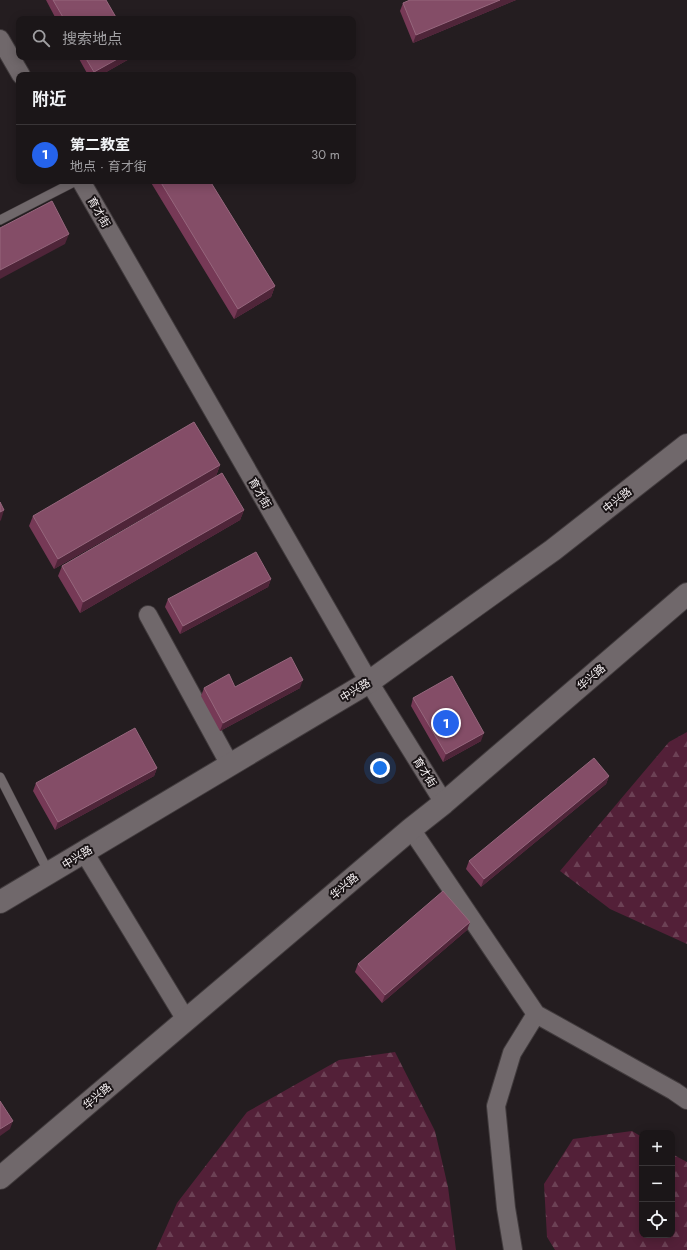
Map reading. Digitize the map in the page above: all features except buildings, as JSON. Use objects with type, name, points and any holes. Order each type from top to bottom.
[{"type":"main road","name":"中兴路","points":[[0,902],[369,682],[553,550],[687,445]]},
{"type":"main road","name":"华兴路","points":[[0,1178],[411,829],[444,803],[687,594]]},
{"type":"street","points":[[0,39],[19,72]]},
{"type":"street","name":"育才街","points":[[83,184],[369,682],[444,803]]},
{"type":"street","points":[[148,615],[230,765]]},
{"type":"street","points":[[411,829],[536,1014],[674,1091],[687,1100]]},
{"type":"street","points":[[84,852],[186,1020]]},
{"type":"street","points":[[513,1250],[506,1208],[496,1106],[512,1053],[536,1014]]},
{"type":"lane","points":[[0,220],[70,184]]},
{"type":"lane","points":[[0,777],[49,873]]},
{"type":"green space","points":[[687,732],[687,944],[610,909],[560,871],[669,742]]},
{"type":"green space","points":[[395,1052],[435,1131],[448,1187],[456,1250],[156,1250],[177,1203],[247,1112],[339,1060]]},
{"type":"green space","points":[[632,1131],[639,1135],[639,1238],[675,1238],[675,1156],[687,1162],[687,1250],[555,1250],[547,1237],[544,1184],[573,1139]]},
{"type":"place","name":"第二教室","points":[[446,723]]}]
